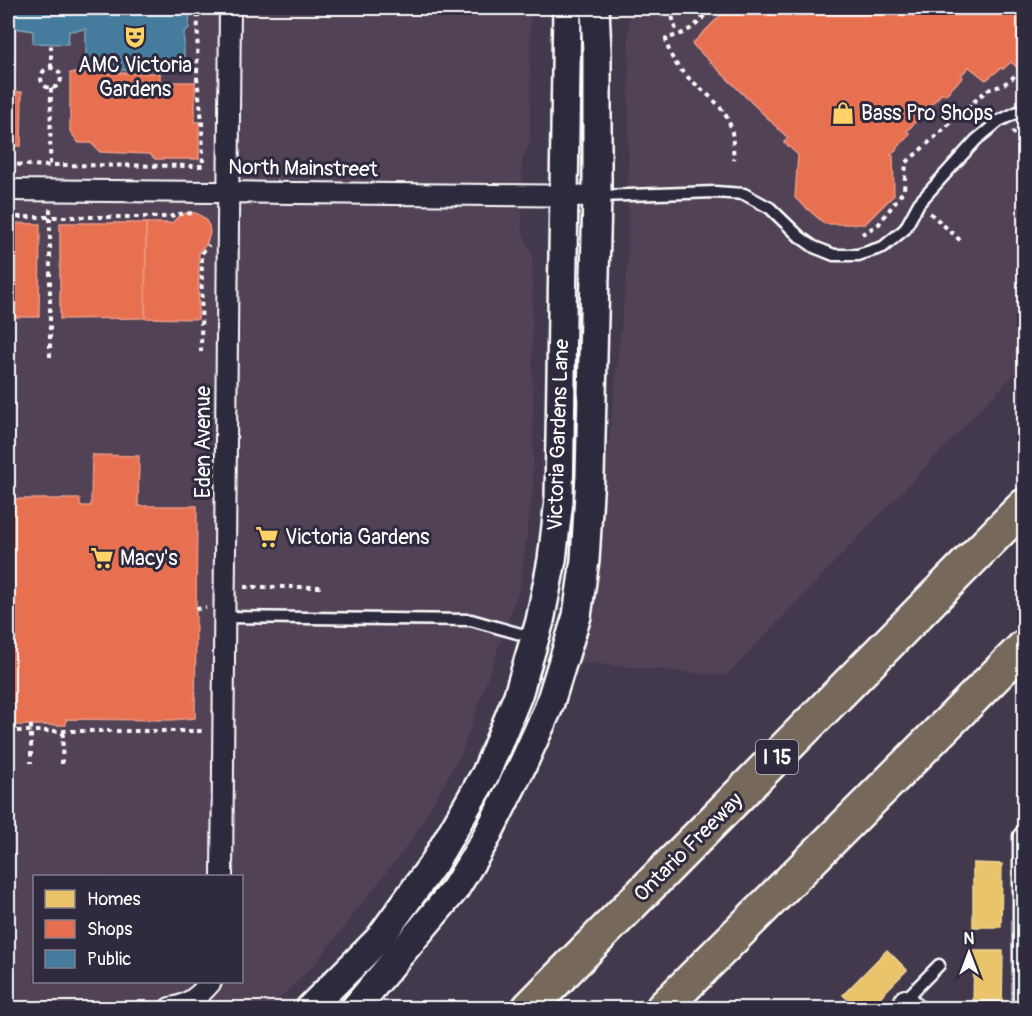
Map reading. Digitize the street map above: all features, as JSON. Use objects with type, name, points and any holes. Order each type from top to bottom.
[{"type":"highway","name":"Ontario Freeway","points":[[529,1008],[1024,506]]},
{"type":"highway","points":[[663,1008],[1024,647]]},
{"type":"main road","name":"Victoria Gardens Lane","points":[[310,1008],[379,939],[434,863],[486,773],[518,695],[535,638],[552,560],[560,500],[567,8]]},
{"type":"main road","name":"Victoria Gardens Lane","points":[[355,1008],[455,889],[485,840],[548,709],[577,616],[585,560],[590,476],[597,196],[595,8]]},
{"type":"main road","points":[[498,814],[514,754],[537,699],[548,653],[546,645],[535,638]]},
{"type":"street","name":"Eden Avenue","points":[[222,875],[230,8]]},
{"type":"street","name":"North Mainstreet","points":[[8,190],[597,196]]},
{"type":"street","points":[[170,1008],[177,1008],[194,1000],[208,985]]},
{"type":"lane","points":[[597,196],[715,192],[744,194],[770,208],[800,237],[814,247],[834,255],[858,255],[883,247],[905,229],[920,203],[976,140],[999,121],[1024,109]]},
{"type":"lane","points":[[225,617],[471,621],[535,638]]},
{"type":"lane","points":[[1019,1008],[1019,835],[1024,829]]},
{"type":"lane","points":[[906,1006],[939,965]]},
{"type":"path","points":[[198,8],[197,78],[202,121],[203,166],[207,173]]},
{"type":"path","points":[[670,8],[677,34]]},
{"type":"path","points":[[709,8],[700,22],[688,30],[666,38],[667,48],[672,60],[725,115],[734,140],[734,160]]},
{"type":"path","points":[[51,43],[51,68]]},
{"type":"path","points":[[51,68],[57,70],[61,78],[59,84],[51,88],[44,86],[40,76],[44,70],[51,68]]},
{"type":"path","points":[[862,234],[879,224],[904,190],[906,163],[987,90],[1006,84],[1021,70]]},
{"type":"path","points":[[50,171],[51,88]]},
{"type":"path","points":[[1012,131],[1024,144]]},
{"type":"path","points":[[8,164],[203,166]]},
{"type":"path","points":[[50,204],[50,357]]},
{"type":"path","points":[[8,217],[170,217],[176,214],[204,213]]},
{"type":"path","points":[[930,213],[961,242]]},
{"type":"path","points":[[201,352],[202,253],[209,245],[209,234]]},
{"type":"path","points":[[201,428],[206,436],[206,447]]},
{"type":"path","points":[[196,609],[205,609],[244,587],[324,587]]},
{"type":"path","points":[[205,598],[205,609]]},
{"type":"path","points":[[8,731],[31,728],[63,731],[204,731],[204,720]]},
{"type":"path","points":[[31,728],[31,763]]},
{"type":"path","points":[[62,764],[63,731]]},
{"type":"shaded area","name":"Victoria Gardens","points":[[8,8],[530,8],[530,143],[522,160],[522,232],[532,253],[533,487],[520,586],[461,754],[414,837],[315,964],[269,1008],[8,1008]]},
{"type":"shaded area","points":[[629,8],[1024,8],[1024,364],[726,676],[577,662],[598,567],[604,486],[628,264]]},
{"type":"building: Homes","points":[[973,863],[1002,864],[1001,927],[973,927]]},
{"type":"building: Homes","points":[[887,950],[907,970],[869,1008],[857,1008],[843,995]]},
{"type":"building: Homes","points":[[974,951],[1003,951],[1002,1008],[973,1008]]},
{"type":"building: Shops","name":"Bass Pro Shops","points":[[728,8],[1024,8],[1024,74],[1011,62],[986,80],[969,67],[961,75],[963,77],[945,95],[942,93],[907,131],[910,134],[891,155],[893,156],[894,195],[865,224],[825,224],[795,198],[798,155],[784,142],[788,138],[692,44]]},
{"type":"building: Shops","points":[[70,73],[160,73],[160,82],[195,82],[195,122],[199,122],[199,159],[155,159],[150,154],[100,152],[91,143],[79,143],[70,131]]},
{"type":"building: Shops","points":[[8,92],[22,92],[21,146],[11,146],[8,150]]},
{"type":"building: Shops","points":[[190,212],[205,219],[210,233],[206,245],[199,251],[198,319],[145,318],[146,223],[172,223],[180,215]]},
{"type":"building: Shops","points":[[8,223],[40,224],[39,317],[8,317]]},
{"type":"building: Shops","points":[[60,223],[146,223],[145,318],[60,319]]},
{"type":"building: Shops","name":"Macy's","points":[[92,455],[139,456],[138,506],[197,506],[195,718],[170,720],[66,719],[66,725],[8,725],[8,499],[80,499],[80,506],[91,506]]},
{"type":"building: Public","name":"AMC Victoria Gardens","points":[[8,8],[190,8],[189,28],[184,32],[184,70],[86,70],[86,29],[69,31],[68,44],[33,43],[33,31],[15,28],[15,67],[8,67]]},
{"type":"place","name":"AMC Victoria Gardens","points":[[135,37]]},
{"type":"place","name":"Bass Pro Shops","points":[[843,113]]},
{"type":"place","name":"Victoria Gardens","points":[[267,537]]},
{"type":"place","name":"Macy's","points":[[102,558]]}]
